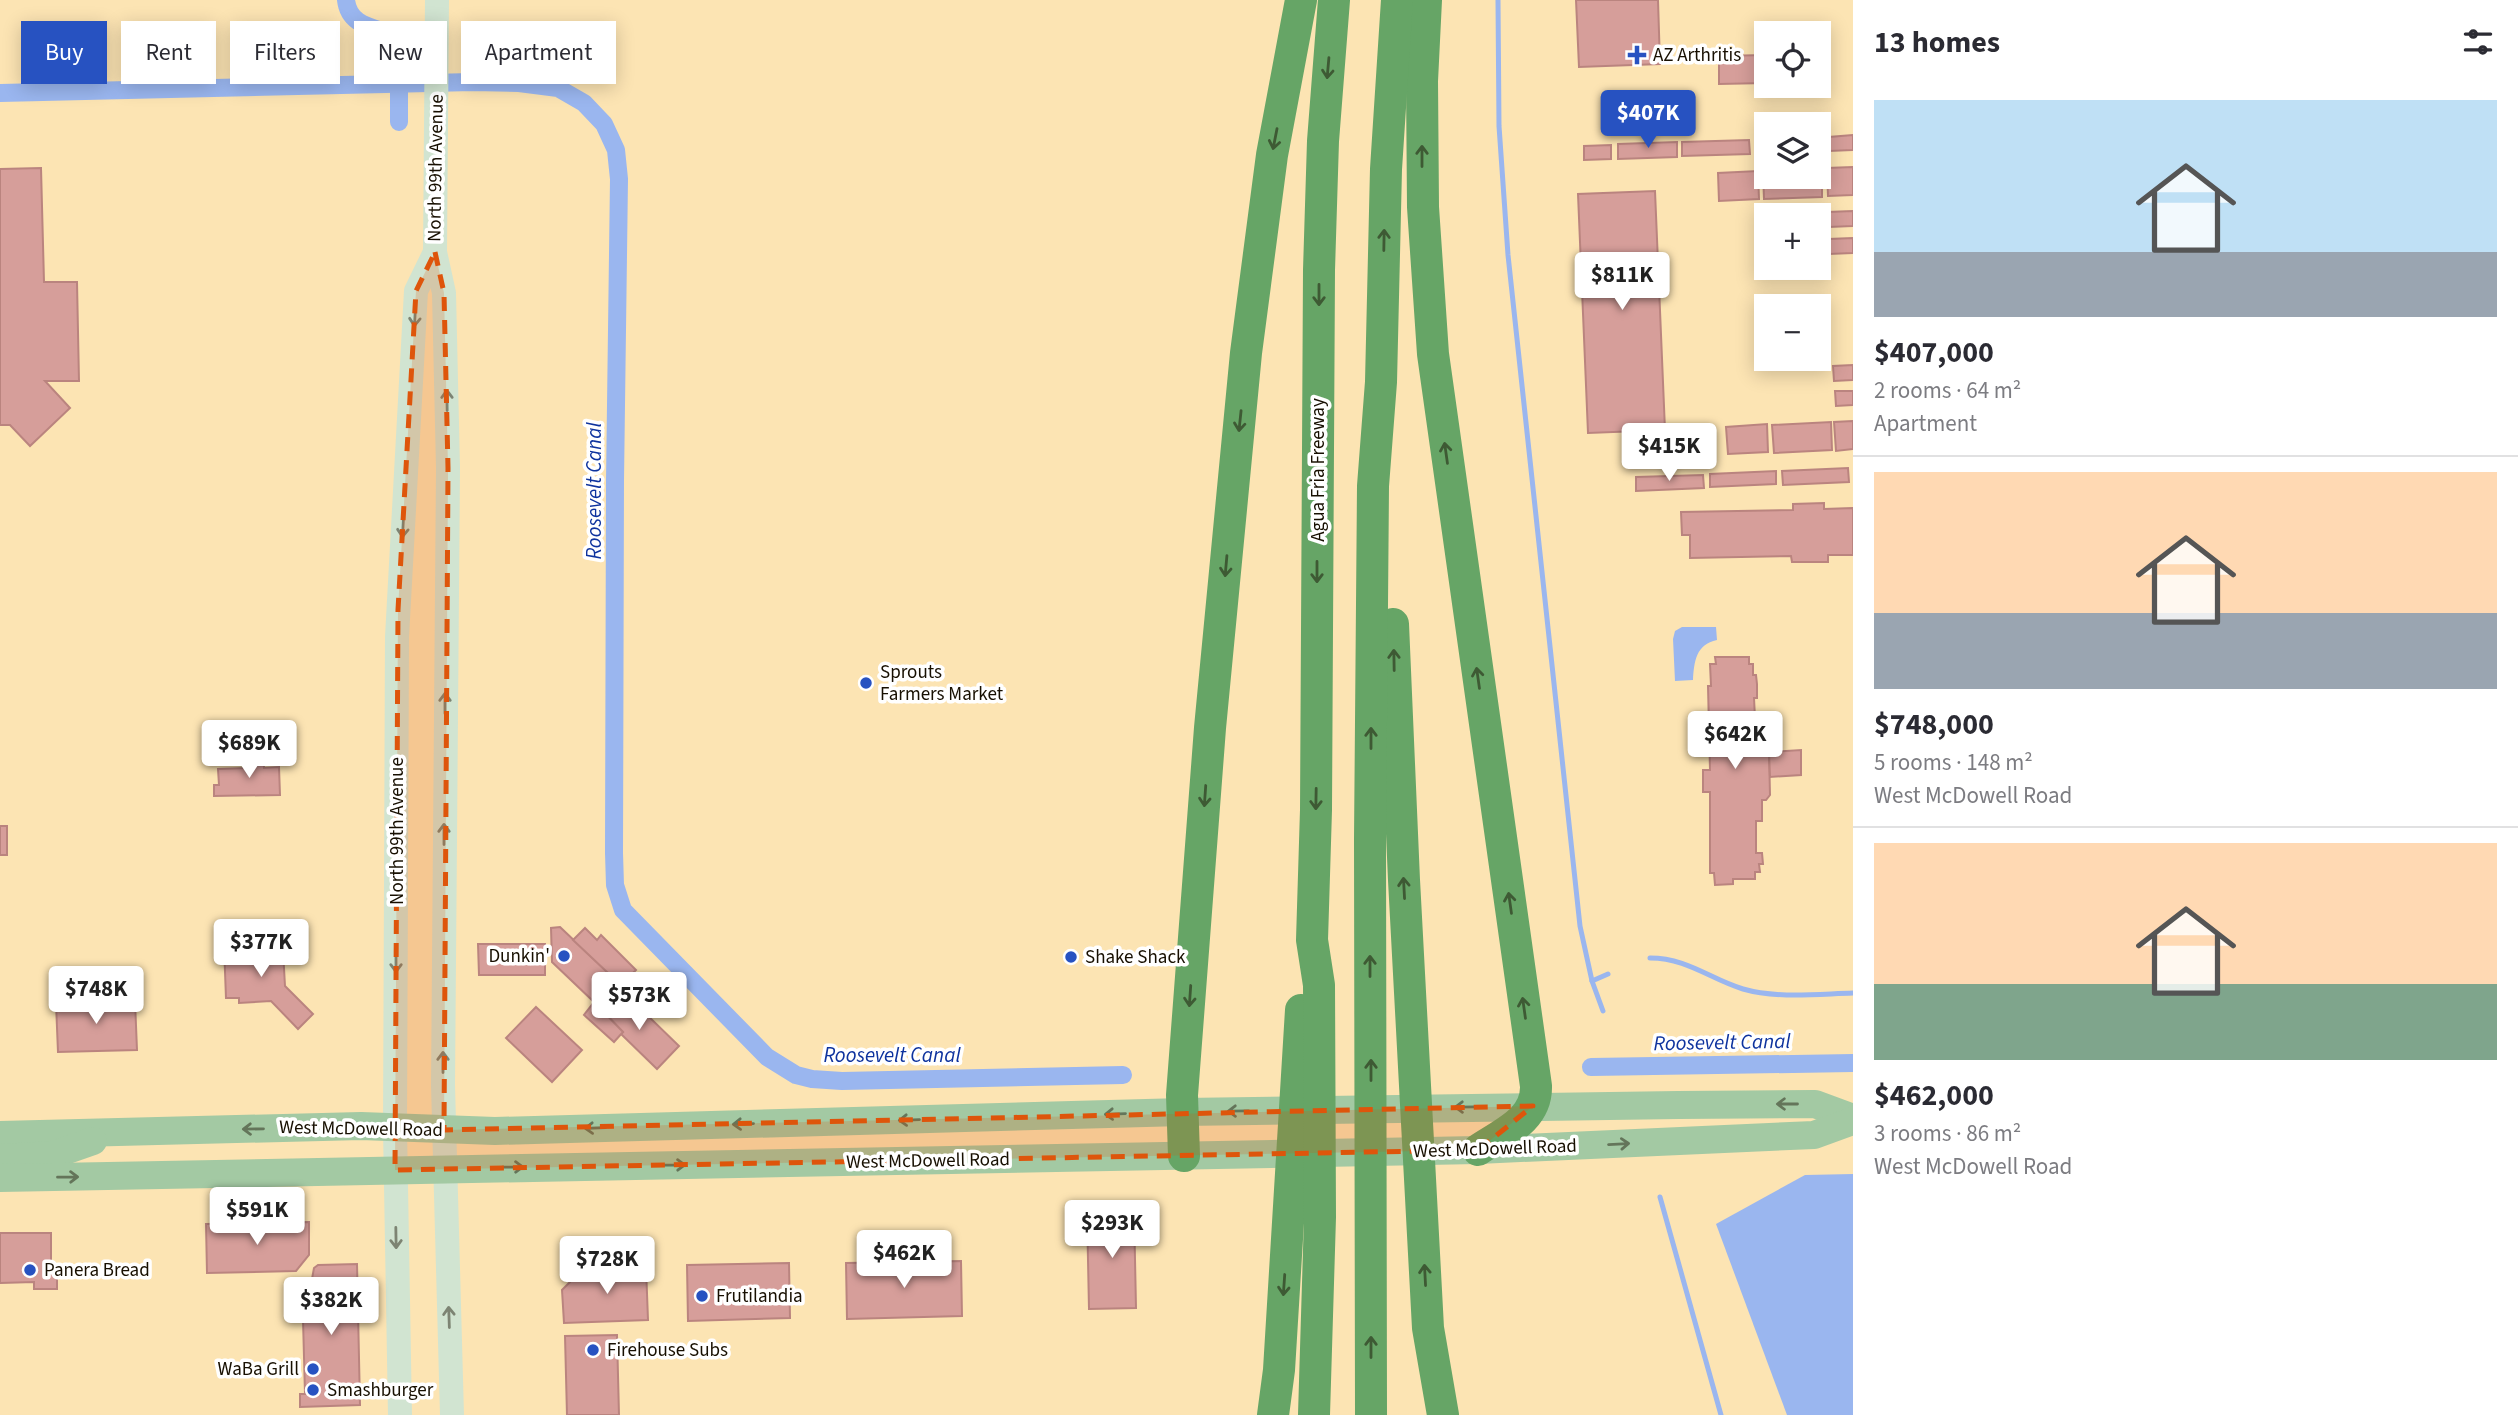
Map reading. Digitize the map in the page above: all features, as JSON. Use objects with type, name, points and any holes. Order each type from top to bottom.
[{"type":"highway","points":[[1184,1156],[1182,1095],[1210,728],[1245,366],[1272,155],[1301,0]]},
{"type":"highway","name":"Agua Fria Freeway","points":[[1309,1041],[1303,985],[1312,940],[1316,810],[1319,270],[1324,127],[1334,0]]},
{"type":"highway","points":[[1371,1415],[1373,486],[1381,382],[1386,169],[1397,0]]},
{"type":"highway","points":[[1426,0],[1422,81],[1424,249],[1433,354],[1536,1086],[1536,1101],[1525,1118],[1478,1150]]},
{"type":"highway","points":[[1381,382],[1390,489],[1395,705],[1422,1217],[1429,1328],[1443,1415]]},
{"type":"highway","points":[[1273,1415],[1279,1370],[1289,1217],[1309,1041]]},
{"type":"highway","points":[[1309,1041],[1320,1217],[1314,1415]]},
{"type":"main road","name":"North 99th Avenue","points":[[437,0],[435,252],[444,293],[448,468],[444,1130],[452,1415]]},
{"type":"main road","name":"North 99th Avenue","points":[[400,1415],[395,1170],[398,610],[416,291],[435,252]]},
{"type":"main road","name":"West McDowell Road","points":[[0,1135],[349,1126],[444,1130],[559,1129],[1183,1112],[1533,1106],[1815,1104],[1853,1119]]},
{"type":"main road","name":"West McDowell Road","points":[[0,1178],[1478,1150],[1814,1135],[1853,1119]]},
{"type":"main road","points":[[0,1158],[53,1155],[119,1132]]},
{"type":"highlighted area","points":[[435,252],[444,293],[448,468],[444,1130],[1533,1106],[1478,1150],[395,1170],[398,610],[416,291]]},
{"type":"water","points":[[1682,627],[1716,627],[1717,640],[1705,645],[1695,660],[1693,680],[1675,681],[1675,631]]},
{"type":"water","points":[[1853,1174],[1853,1415],[1787,1415],[1716,1224],[1805,1175]]},
{"type":"building","points":[[1576,0],[1658,0],[1660,64],[1579,67]]},
{"type":"building","points":[[1754,55],[1754,83],[1719,84],[1719,56]]},
{"type":"building","points":[[1853,135],[1853,150],[1831,151],[1831,137]]},
{"type":"building","points":[[1749,140],[1750,154],[1682,156],[1682,142]]},
{"type":"building","points":[[1677,142],[1677,157],[1618,159],[1618,144]]},
{"type":"building","points":[[1611,145],[1611,159],[1584,160],[1584,146]]},
{"type":"building","points":[[1853,167],[1853,195],[1828,196],[1828,189],[1831,189],[1831,168]]},
{"type":"building","points":[[41,168],[44,282],[77,282],[79,381],[45,381],[70,408],[30,446],[10,425],[0,425],[0,169]]},
{"type":"building","points":[[1754,171],[1754,189],[1759,189],[1759,199],[1719,201],[1718,173]]},
{"type":"building","points":[[1764,189],[1822,189],[1822,197],[1764,199]]},
{"type":"building","points":[[1655,191],[1665,430],[1588,433],[1578,194]]},
{"type":"building","points":[[1853,211],[1853,226],[1831,227],[1831,212]]},
{"type":"building","points":[[1853,238],[1853,253],[1831,254],[1831,239]]},
{"type":"building","points":[[1853,365],[1853,380],[1834,381],[1833,366]]},
{"type":"building","points":[[1835,391],[1853,391],[1853,405],[1836,406]]},
{"type":"building","points":[[1853,421],[1853,449],[1836,451],[1834,422]]},
{"type":"building","points":[[1831,422],[1832,450],[1774,453],[1772,425]]},
{"type":"building","points":[[1767,424],[1768,452],[1728,454],[1726,427]]},
{"type":"building","points":[[1848,468],[1849,482],[1783,485],[1782,471]]},
{"type":"building","points":[[1776,471],[1776,484],[1710,487],[1710,474]]},
{"type":"building","points":[[1703,475],[1704,488],[1636,491],[1636,477]]},
{"type":"building","points":[[1824,503],[1824,509],[1853,508],[1853,555],[1828,555],[1828,562],[1792,562],[1791,556],[1690,558],[1690,535],[1682,535],[1681,512],[1793,510],[1793,504]]},
{"type":"building","points":[[1715,657],[1749,657],[1749,664],[1753,664],[1753,675],[1756,675],[1757,684],[1757,698],[1754,698],[1756,738],[1761,738],[1762,752],[1769,752],[1770,795],[1766,800],[1762,800],[1762,821],[1756,821],[1756,853],[1762,853],[1763,864],[1759,864],[1760,872],[1755,872],[1755,879],[1733,879],[1733,884],[1715,885],[1714,873],[1710,873],[1710,792],[1703,792],[1703,770],[1710,770],[1708,686],[1711,686],[1710,664],[1716,664]]},
{"type":"building","points":[[1801,750],[1801,775],[1770,777],[1769,752]]},
{"type":"building","points":[[247,755],[263,755],[264,768],[279,767],[280,795],[214,796],[214,785],[219,785],[218,769],[247,768]]},
{"type":"building","points":[[0,826],[7,826],[7,855],[0,855]]},
{"type":"building","points":[[560,927],[640,1003],[634,1010],[641,1015],[636,1020],[605,991],[594,1002],[552,962],[551,928]]},
{"type":"building","points":[[585,928],[597,940],[601,935],[636,970],[633,973],[636,976],[624,988],[573,940]]},
{"type":"building","points":[[271,942],[272,951],[283,950],[285,986],[313,1014],[298,1029],[271,1001],[239,1003],[239,998],[226,998],[224,945]]},
{"type":"building","points":[[478,944],[545,944],[545,975],[479,975]]},
{"type":"building","points":[[605,991],[636,1020],[645,1013],[679,1046],[657,1069],[621,1034],[623,1032],[594,1002]]},
{"type":"building","points":[[135,1001],[137,1050],[58,1052],[56,1003]]},
{"type":"building","points":[[594,1002],[623,1032],[614,1042],[584,1015]]},
{"type":"building","points":[[536,1007],[582,1050],[552,1082],[506,1038]]},
{"type":"building","points":[[1134,1210],[1136,1308],[1089,1309],[1087,1211]]},
{"type":"building","points":[[309,1222],[309,1255],[296,1271],[207,1273],[206,1224]]},
{"type":"building","points":[[0,1233],[51,1233],[51,1268],[57,1268],[57,1289],[34,1289],[34,1282],[0,1283]]},
{"type":"building","points":[[961,1261],[962,1316],[847,1319],[846,1263]]},
{"type":"building","points":[[789,1263],[790,1318],[688,1321],[687,1265]]},
{"type":"building","points":[[357,1264],[360,1405],[300,1407],[300,1394],[305,1394],[302,1282],[312,1279],[314,1268],[318,1265]]},
{"type":"building","points":[[646,1267],[648,1320],[564,1323],[562,1290],[582,1270]]},
{"type":"building","points":[[617,1335],[619,1415],[567,1415],[565,1336]]},
{"type":"waterway","points":[[346,0],[348,9],[358,21],[396,36],[399,40],[399,122]]},
{"type":"waterway","points":[[1498,0],[1499,126],[1508,255],[1580,926],[1592,981],[1603,1011]]},
{"type":"waterway","name":"Roosevelt Canal","points":[[0,93],[473,82],[519,83],[558,88],[584,103],[604,124],[616,150],[619,179],[614,853],[615,885],[623,910],[767,1057],[796,1075],[842,1081],[1123,1075]]},
{"type":"waterway","points":[[1650,958],[1675,961],[1731,985],[1756,992],[1798,995],[1853,993]]},
{"type":"waterway","points":[[1592,981],[1608,974]]},
{"type":"waterway","name":"Roosevelt Canal","points":[[1591,1067],[1853,1063]]},
{"type":"waterway","points":[[1660,1197],[1721,1415]]},
{"type":"place","name":"AZ Arthritis","points":[[1637,55]]},
{"type":"place","name":"Sprouts Farmers Market","points":[[866,683]]},
{"type":"place","name":"Dunkin'","points":[[564,956]]},
{"type":"place","name":"Shake Shack","points":[[1071,957]]},
{"type":"place","name":"Panera Bread","points":[[30,1270]]},
{"type":"place","name":"Frutilandia","points":[[702,1296]]},
{"type":"place","name":"Firehouse Subs","points":[[593,1350]]},
{"type":"place","name":"WaBa Grill","points":[[313,1369]]},
{"type":"place","name":"Smashburger","points":[[313,1390]]}]
